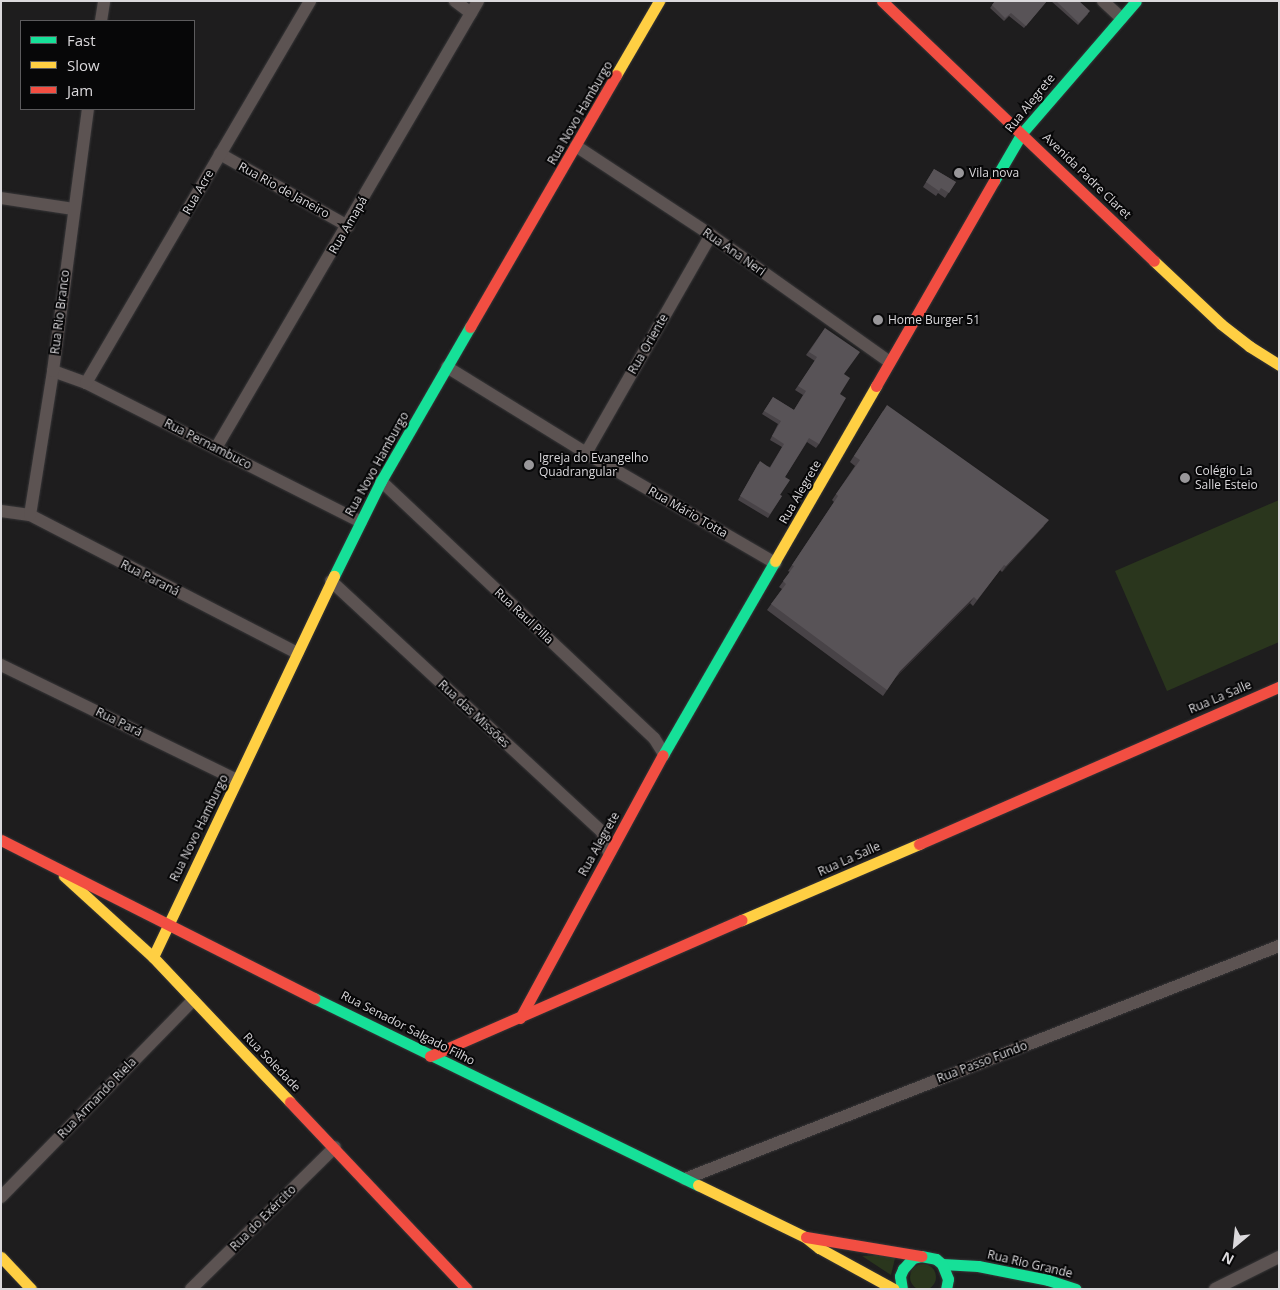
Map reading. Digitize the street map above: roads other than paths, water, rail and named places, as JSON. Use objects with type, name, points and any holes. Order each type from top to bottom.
[{"type":"street","points":[[101,20],[104,1]]},
{"type":"street","name":"Rua Acre","points":[[86,383],[310,1]]},
{"type":"street","points":[[455,1],[471,13]]},
{"type":"street","name":"Rua Amapá","points":[[216,448],[348,226],[478,1]]},
{"type":"street","name":"Rua Novo Hamburgo","points":[[153,957],[331,581],[381,481],[659,1]]},
{"type":"street","name":"Avenida Padre Claret","points":[[882,1],[1022,132],[1221,324],[1249,346],[1279,365]]},
{"type":"street","points":[[1103,1],[1121,18]]},
{"type":"street","name":"Rua Alegrete","points":[[520,1018],[664,754],[1022,132],[1136,1]]},
{"type":"street","name":"Rua Rio Branco","points":[[30,515],[53,371],[88,110]]},
{"type":"street","name":"Rua Ana Neri","points":[[576,146],[711,235],[890,362]]},
{"type":"street","name":"Rua Rio de Janeiro","points":[[220,154],[348,226]]},
{"type":"street","points":[[1,198],[74,209]]},
{"type":"street","name":"Rua Oriente","points":[[586,453],[711,235]]},
{"type":"street","name":"Rua Mário Totta","points":[[447,366],[586,453],[775,563]]},
{"type":"street","name":"Rua Pernambuco","points":[[53,371],[86,383],[360,522]]},
{"type":"street","name":"Rua Raul Pilla","points":[[381,481],[654,738],[664,754]]},
{"type":"street","name":"Rua Paraná","points":[[1,511],[30,515],[297,653]]},
{"type":"street","name":"Rua das Missões","points":[[331,581],[602,832],[609,853]]},
{"type":"street","name":"Rua Pará","points":[[1,665],[237,780]]},
{"type":"street","name":"Rua La Salle","points":[[430,1056],[1279,687]]},
{"type":"street","name":"Rua Senador Salgado Filho","points":[[1,840],[169,922],[430,1056],[805,1237],[819,1248],[848,1262],[894,1289]]},
{"type":"street","name":"Rua Soledade","points":[[49,862],[153,957],[192,1000],[335,1146],[467,1289]]},
{"type":"street","name":"Rua Passo Fundo","points":[[685,1179],[1279,946]]},
{"type":"street","name":"Rua Armando Riela","points":[[1,1197],[192,1000]]},
{"type":"street","name":"Rua do Exército","points":[[191,1289],[335,1146]]},
{"type":"street","name":"Rua Senador Salgado Filho","points":[[805,1237],[921,1256]]},
{"type":"street","points":[[848,1262],[847,1256],[854,1244]]},
{"type":"street","points":[[902,1289],[900,1276],[903,1269],[914,1258],[921,1256]]},
{"type":"street","name":"Rua Rio Grande","points":[[921,1256],[936,1259],[942,1264],[978,1266],[1048,1280],[1076,1289]]},
{"type":"street","points":[[1215,1289],[1279,1256]]},
{"type":"street","points":[[1,1257],[31,1289]]},
{"type":"street","points":[[942,1264],[947,1286]]},
{"type":"street","name":"Rua Rio Grande","points":[[947,1286],[978,1266]]},
{"type":"place","name":"Vila nova","points":[[959,173]]},
{"type":"place","name":"Home Burger 51","points":[[878,320]]},
{"type":"place","name":"Igreja do Evangelho Quadrangular","points":[[529,465]]},
{"type":"place","name":"Colégio La Salle Esteio","points":[[1185,478]]}]
